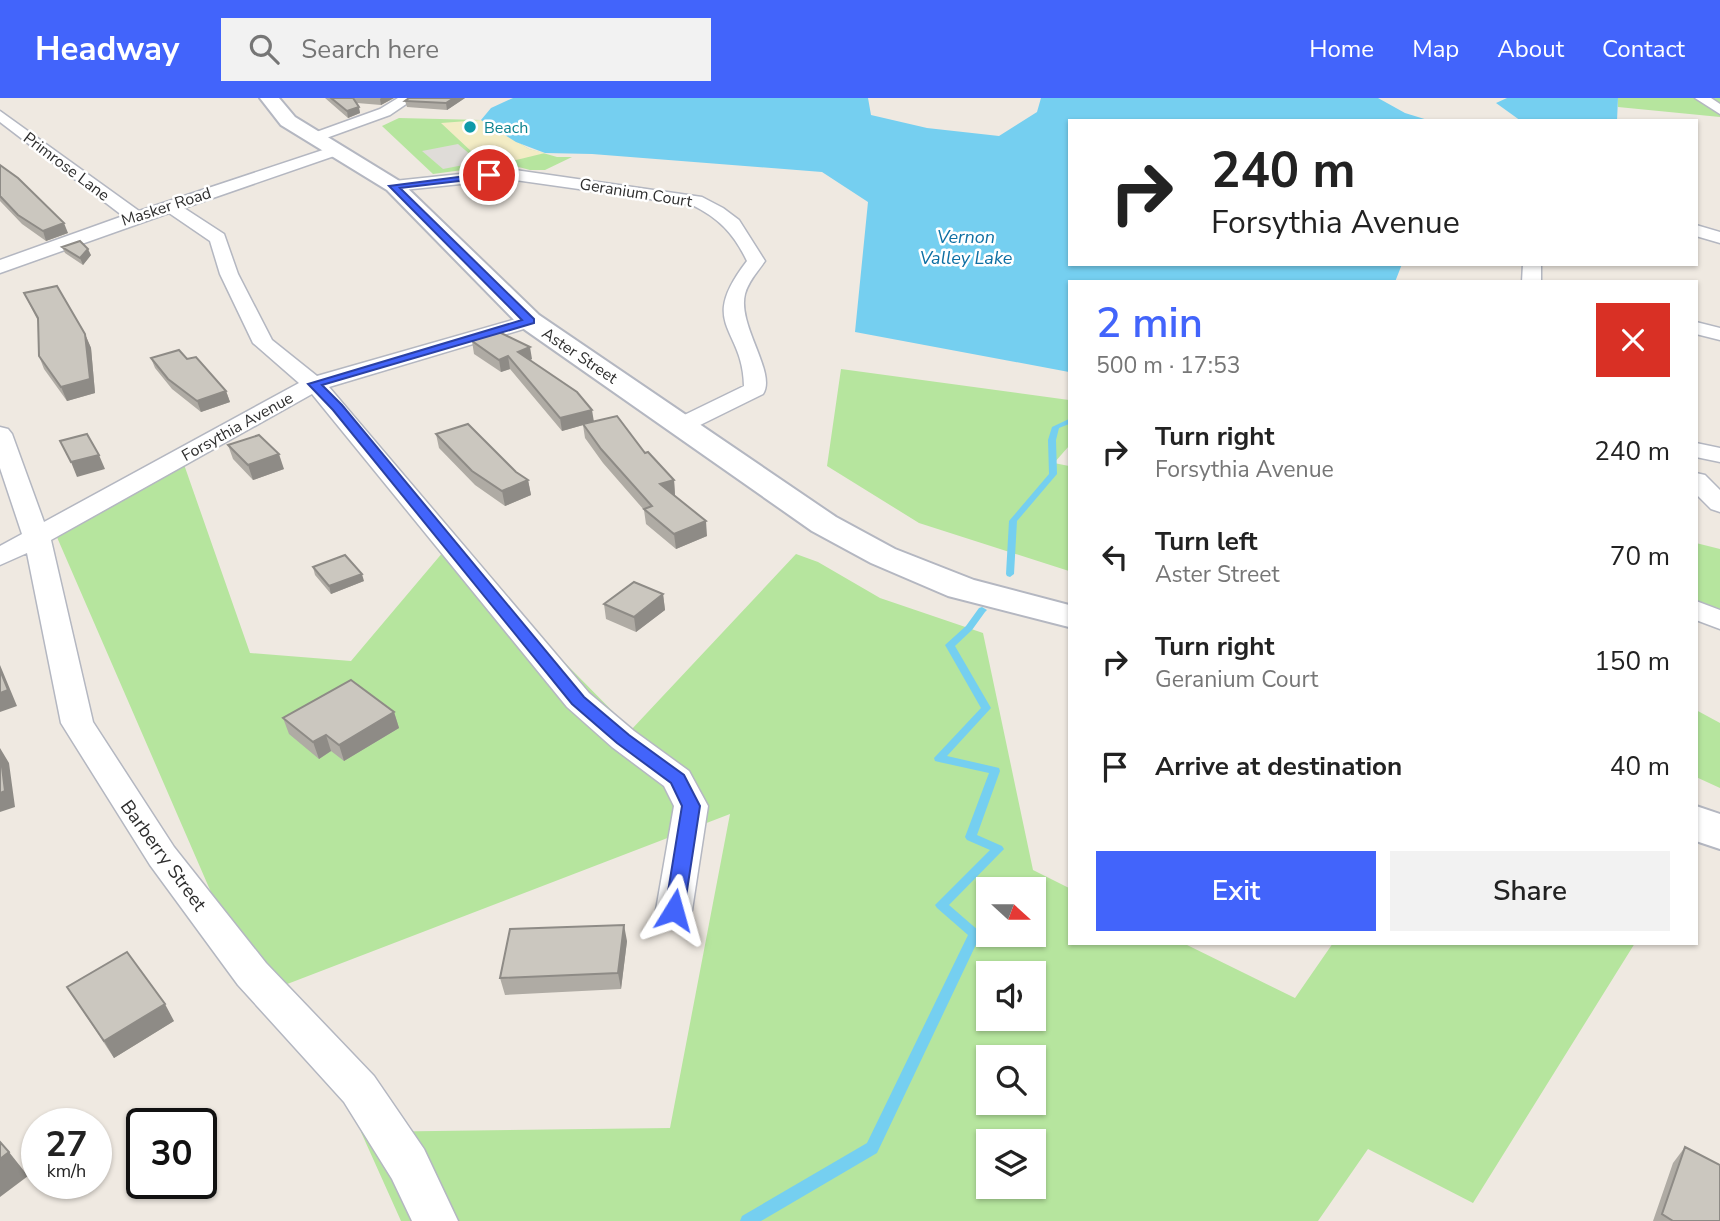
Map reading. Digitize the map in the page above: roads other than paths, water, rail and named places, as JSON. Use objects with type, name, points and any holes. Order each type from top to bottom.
[{"type":"street","name":"Aster Street","points":[[270,98],[288,121],[394,186],[530,321],[824,524],[883,556],[961,588],[1068,616]]},
{"type":"street","name":"Masker Road","points":[[0,267],[134,216],[170,206],[279,166],[324,145],[408,98]]},
{"type":"street","points":[[1702,98],[1720,110]]},
{"type":"street","name":"Primrose Lane","points":[[0,115],[134,216]]},
{"type":"street","points":[[0,139],[25,135]]},
{"type":"street","name":"Geranium Court","points":[[394,186],[508,174],[696,201],[719,211],[744,235],[756,261],[735,293],[734,327],[756,379],[755,389],[682,425]]},
{"type":"street","points":[[170,206],[218,238],[229,274],[263,343],[314,384],[337,408],[578,700],[623,739],[677,779],[691,806],[674,910]]},
{"type":"street","points":[[1698,231],[1720,237]]},
{"type":"street","name":"Forsythia Avenue","points":[[0,557],[314,384],[530,321]]},
{"type":"street","points":[[1698,328],[1720,334]]},
{"type":"street","name":"Barberry Street","points":[[0,434],[37,538],[76,723],[162,856],[252,974],[359,1089],[408,1164],[435,1221]]},
{"type":"street","points":[[1698,450],[1720,455]]},
{"type":"street","points":[[1698,482],[1720,504]]},
{"type":"street","points":[[1698,611],[1720,620]]},
{"type":"street","points":[[1698,823],[1720,833]]},
{"type":"water","name":"Vernon Valley Lake","points":[[513,98],[868,98],[871,115],[927,128],[999,136],[1037,112],[1041,98],[1378,98],[1405,113],[1424,119],[1068,119],[1068,266],[1401,266],[1396,280],[1068,280],[1068,372],[855,332],[868,202],[822,172],[592,154],[545,153],[516,142],[481,120],[491,108]]},
{"type":"water","points":[[1507,98],[1618,98],[1617,119],[1518,119],[1496,103]]},
{"type":"waterway","points":[[1010,574],[1013,521],[1053,474],[1052,440],[1056,427],[1068,421]]},
{"type":"waterway","points":[[747,1221],[872,1148],[975,934],[941,905],[998,849],[971,837],[995,771],[939,758],[986,708],[950,645],[969,628],[982,610]]},
{"type":"place","name":"Beach","points":[[470,127]]}]
